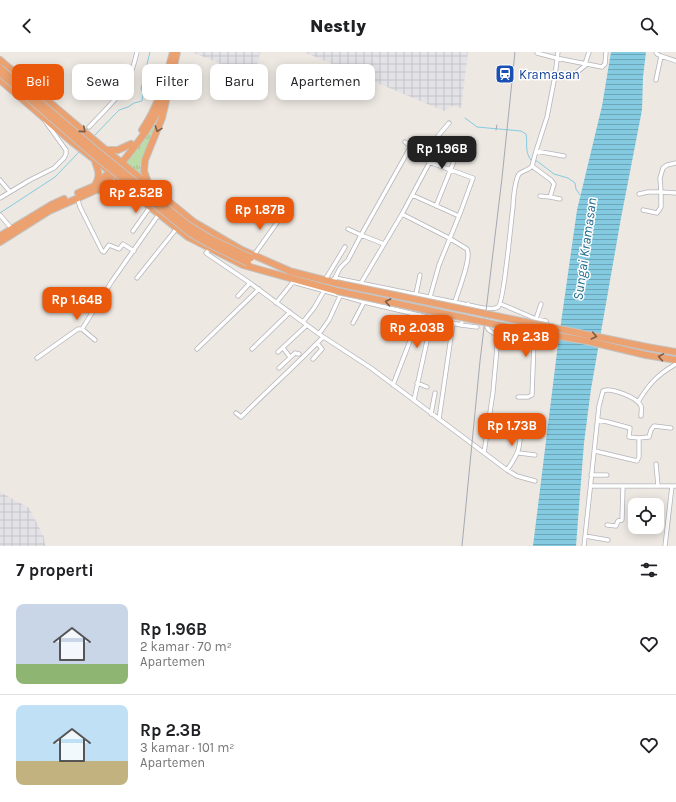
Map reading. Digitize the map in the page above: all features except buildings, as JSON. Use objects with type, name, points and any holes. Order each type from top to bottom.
[{"type":"highway","points":[[121,161],[144,126],[159,96],[173,52]]},
{"type":"highway","points":[[174,64],[177,52]]},
{"type":"highway","points":[[0,60],[150,187],[194,222],[242,250],[251,259]]},
{"type":"highway","points":[[0,68],[97,151],[188,225],[211,239],[292,280]]},
{"type":"highway","points":[[0,73],[95,156],[190,233],[209,244],[292,272],[676,352]]},
{"type":"highway","points":[[0,80],[110,174],[188,237],[243,265],[338,294],[676,360]]},
{"type":"highway","points":[[0,242],[48,211],[95,189],[100,182],[110,174],[151,124],[163,100]]},
{"type":"highway","points":[[150,187],[144,171],[146,160],[162,118],[165,100]]},
{"type":"highway","points":[[106,150],[118,150],[131,144]]},
{"type":"highway","points":[[93,159],[99,174],[95,189]]},
{"type":"highway","points":[[0,236],[10,228],[51,205],[95,189],[117,191],[145,202]]},
{"type":"street","points":[[89,127],[123,91],[130,78],[137,52]]},
{"type":"street","points":[[332,281],[361,283],[492,309],[499,307],[501,304],[516,184],[520,174],[533,165],[547,117],[558,52]]},
{"type":"street","points":[[555,76],[576,73],[586,64],[589,52]]},
{"type":"street","points":[[537,53],[599,67],[603,66],[605,63],[606,52]]},
{"type":"street","points":[[656,52],[661,56],[676,61]]},
{"type":"street","points":[[656,80],[661,56]]},
{"type":"street","points":[[0,198],[54,168],[66,154],[65,147],[38,113]]},
{"type":"street","points":[[361,283],[402,214],[441,140],[438,136],[449,123]]},
{"type":"street","points":[[436,206],[462,141]]},
{"type":"street","points":[[405,142],[432,157]]},
{"type":"street","points":[[332,281],[340,268],[348,260],[411,146]]},
{"type":"street","points":[[536,151],[564,156]]},
{"type":"street","points":[[429,162],[450,171],[473,178],[439,265],[430,297]]},
{"type":"street","points":[[643,210],[657,213],[660,210],[660,178],[662,169],[664,166],[676,163]]},
{"type":"street","points":[[533,165],[553,182],[554,186],[550,197]]},
{"type":"street","points":[[0,180],[10,192]]},
{"type":"street","points":[[639,194],[648,192],[676,193]]},
{"type":"street","points":[[412,195],[459,216]]},
{"type":"street","points":[[540,196],[560,199]]},
{"type":"street","points":[[77,197],[80,207],[102,251],[104,252],[109,245],[119,249],[123,244],[134,251]]},
{"type":"street","points":[[133,231],[150,207]]},
{"type":"street","points":[[37,358],[78,329],[82,328],[112,281],[159,214]]},
{"type":"street","points":[[402,214],[449,238],[469,251],[467,263],[455,302]]},
{"type":"street","points":[[1,216],[10,228]]},
{"type":"street","points":[[251,259],[280,217]]},
{"type":"street","points":[[137,278],[157,251],[177,228]]},
{"type":"street","points":[[348,229],[361,236],[384,244]]},
{"type":"street","points":[[332,281],[344,247]]},
{"type":"street","points":[[209,249],[206,253],[259,289],[323,337],[371,368],[484,454],[517,476],[535,480]]},
{"type":"street","points":[[416,294],[420,276]]},
{"type":"street","points":[[276,303],[292,280],[364,302],[461,325],[477,327]]},
{"type":"street","points":[[238,296],[250,283]]},
{"type":"street","points":[[197,349],[259,289]]},
{"type":"street","points":[[303,322],[314,308],[324,291]]},
{"type":"street","points":[[319,334],[329,320],[338,294]]},
{"type":"street","points":[[352,323],[364,302]]},
{"type":"street","points":[[461,325],[468,304]]},
{"type":"street","points":[[486,308],[487,327],[498,336],[534,341],[541,336],[546,325],[546,321],[536,319],[501,304]]},
{"type":"street","points":[[536,319],[541,304]]},
{"type":"street","points":[[252,349],[290,312]]},
{"type":"street","points":[[393,385],[420,315]]},
{"type":"street","points":[[414,400],[432,318]]},
{"type":"street","points":[[439,419],[453,323]]},
{"type":"street","points":[[278,352],[307,325]]},
{"type":"street","points":[[82,328],[95,340]]},
{"type":"street","points":[[484,454],[493,392],[498,336]]},
{"type":"street","points":[[236,413],[241,417],[295,366],[323,337]]},
{"type":"street","points":[[518,397],[530,397],[533,393],[534,341]]},
{"type":"street","points":[[313,359],[322,349],[317,343]]},
{"type":"street","points":[[283,348],[290,357]]},
{"type":"street","points":[[279,368],[290,357],[296,353],[299,354]]},
{"type":"street","points":[[638,402],[653,380],[662,372],[676,364]]},
{"type":"street","points":[[417,383],[427,387]]},
{"type":"street","points":[[584,546],[600,398],[604,390],[625,394],[638,402],[642,407],[641,416]]},
{"type":"street","points":[[431,414],[435,394]]},
{"type":"street","points":[[598,420],[630,428],[629,437],[649,437],[654,426],[671,428]]},
{"type":"street","points":[[507,470],[519,453],[521,425]]},
{"type":"street","points":[[595,451],[637,461],[639,457],[639,438]]},
{"type":"street","points":[[519,453],[535,455]]},
{"type":"street","points":[[656,464],[658,486]]},
{"type":"street","points":[[591,475],[608,475]]},
{"type":"street","points":[[591,486],[674,486],[665,546]]},
{"type":"street","points":[[607,525],[616,526],[618,521],[622,520],[623,486]]},
{"type":"street","points":[[585,536],[608,540]]},
{"type":"shaded area","points":[[192,52],[260,52],[258,64],[221,64]]},
{"type":"shaded area","points":[[304,52],[468,52],[461,108],[452,106],[444,111],[375,82],[375,64],[332,64]]},
{"type":"shaded area","points":[[0,492],[29,508],[44,537],[45,546],[0,546]]},
{"type":"green space","points":[[162,107],[157,126],[141,162],[140,169],[142,177],[126,162]]},
{"type":"water","name":"Sungai Kramasan","points":[[611,52],[646,52],[643,77],[642,110],[621,218],[591,389],[584,443],[576,546],[533,546],[558,344],[577,210],[602,106]]},
{"type":"waterway","points":[[94,136],[119,110],[142,101],[143,93],[141,89],[150,52]]},
{"type":"waterway","points":[[465,118],[477,127],[521,131],[526,134],[527,150],[531,160]]},
{"type":"waterway","points":[[0,213],[55,177],[80,151]]},
{"type":"waterway","name":"Sungai Kramasan","points":[[534,161],[537,161],[554,174],[568,178],[575,183],[576,189],[580,195]]},
{"type":"railway","points":[[462,546],[480,361],[502,178],[515,52]]},
{"type":"railway","points":[[496,130],[497,125]]},
{"type":"place","name":"Kramasan","points":[[505,74]]}]
